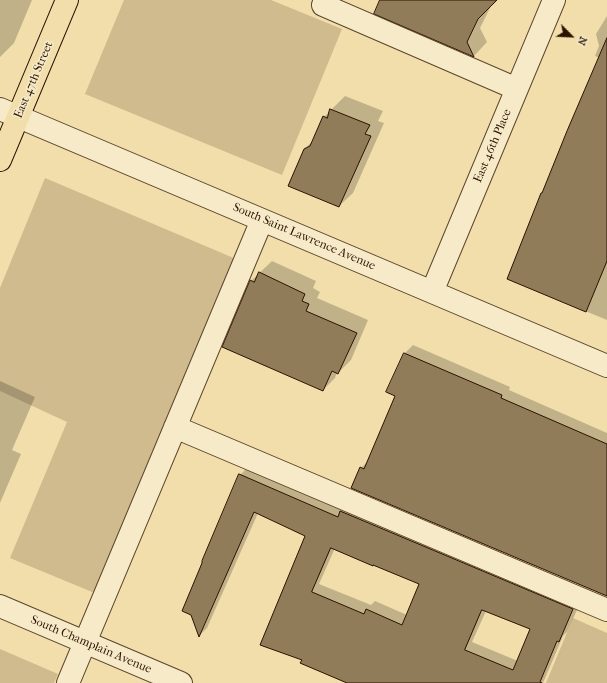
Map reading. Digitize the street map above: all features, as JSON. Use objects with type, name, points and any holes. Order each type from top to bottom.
[{"type":"main road","name":"East 47th Street","points":[[0,160],[9,113],[67,0]]},
{"type":"street","name":"East 46th Place","points":[[432,292],[554,0]]},
{"type":"street","points":[[323,5],[517,89]]},
{"type":"street","name":"South Saint Lawrence Avenue","points":[[9,113],[607,366]]},
{"type":"street","points":[[68,683],[262,220]]},
{"type":"street","points":[[175,427],[607,610]]},
{"type":"street","name":"South Champlain Avenue","points":[[0,606],[181,683]]},
{"type":"shaded area","points":[[124,0],[271,0],[342,29],[282,175],[85,94]]},
{"type":"shaded area","points":[[45,178],[236,259],[97,594],[10,558],[67,422],[0,391],[0,288]]},
{"type":"shaded area","points":[[573,618],[607,633],[607,683],[546,683]]},
{"type":"shaded area","points":[[0,649],[58,674],[54,683],[0,683]]},
{"type":"building","points":[[380,0],[497,0],[478,19],[467,42],[474,57],[374,14]]},
{"type":"building","points":[[607,38],[607,261],[586,312],[507,279],[541,193]]},
{"type":"building","points":[[330,109],[370,125],[365,134],[371,136],[339,207],[288,186],[304,149],[310,146],[323,116],[327,118]]},
{"type":"building","points":[[259,272],[305,294],[302,301],[309,304],[306,311],[357,333],[338,374],[332,371],[323,391],[222,347],[250,280],[254,282]]},
{"type":"building","points":[[404,353],[502,395],[501,398],[607,444],[607,596],[351,488],[360,467],[364,469],[395,396],[386,392]]},
{"type":"building","points":[[239,474],[338,517],[340,511],[573,609],[559,642],[557,641],[540,682],[542,683],[347,683],[300,663],[302,660],[260,645],[305,536],[254,512],[199,637],[191,615],[182,611]],"holes":[[[331,548],[419,584],[402,625],[366,609],[364,614],[312,592]],[[482,610],[530,629],[513,670],[465,650]]]}]
